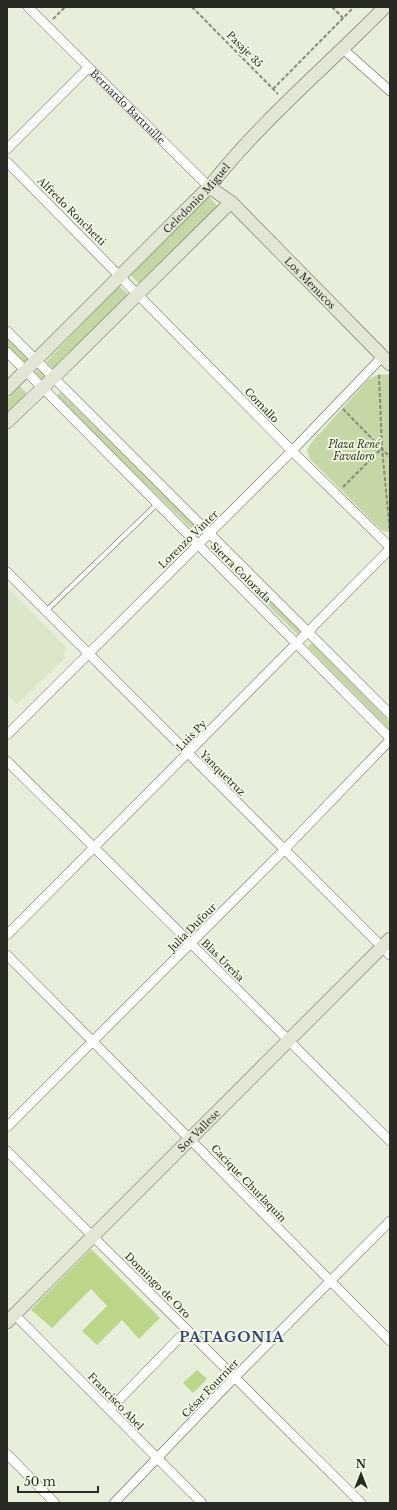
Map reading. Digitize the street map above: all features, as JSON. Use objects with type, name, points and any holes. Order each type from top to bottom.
[{"type":"street","name":"Bernardo Bartruille","points":[[28,7],[209,187],[231,202]]},
{"type":"street","name":"Celedonio Miguel","points":[[7,389],[209,187],[225,166],[286,102],[343,49],[385,7]]},
{"type":"street","points":[[343,49],[390,92]]},
{"type":"street","points":[[7,149],[88,68]]},
{"type":"street","name":"Alfredo Ronchetti","points":[[7,162],[121,276]]},
{"type":"street","points":[[7,422],[54,378],[231,202]]},
{"type":"street","name":"Los Menucos","points":[[231,202],[386,360]]},
{"type":"street","name":"Comallo","points":[[121,276],[292,451],[390,548]]},
{"type":"street","name":"Sierra Colorada","points":[[7,332],[390,714]]},
{"type":"street","name":"Sierra Colorada","points":[[7,352],[390,739]]},
{"type":"street","name":"Lorenzo Vinter","points":[[7,735],[338,404],[386,360]]},
{"type":"street","name":"Luis Py","points":[[7,935],[188,754],[390,548]]},
{"type":"street","name":"Yanquetruz","points":[[7,572],[87,654],[284,850],[387,947]]},
{"type":"street","name":"Julia Dufour","points":[[7,1127],[284,850],[390,739]]},
{"type":"street","name":"Blas Ureña","points":[[7,761],[390,1141]]},
{"type":"street","name":"Sor Vallese","points":[[11,1318],[288,1041],[387,947]]},
{"type":"street","name":"Cacique Churlaquín","points":[[7,955],[390,1341]]},
{"type":"street","name":"Domingo de Oro","points":[[7,1151],[361,1503]]},
{"type":"street","name":"César Fournier","points":[[114,1503],[157,1460],[235,1377],[390,1221]]},
{"type":"street","name":"Francisco Abel","points":[[11,1318],[110,1410],[157,1460],[202,1503]]},
{"type":"street","points":[[110,1410],[187,1330]]},
{"type":"street","points":[[7,1454],[55,1503]]},
{"type":"lane","points":[[46,611],[157,504]]},
{"type":"path","points":[[47,26],[65,7]]},
{"type":"path","name":"Pasaje 35","points":[[192,7],[286,102]]},
{"type":"path","points":[[332,7],[343,18]]},
{"type":"path","points":[[273,89],[354,7]]},
{"type":"path","points":[[386,360],[378,380],[390,537]]},
{"type":"path","points":[[338,404],[390,457]]},
{"type":"path","points":[[337,494],[382,448]]},
{"type":"shaded area","points":[[7,587],[66,647],[63,660],[17,704],[7,694]]},
{"type":"green space","points":[[208,196],[218,206],[140,285],[130,274]]},
{"type":"green space","points":[[119,286],[129,295],[55,371],[46,362]]},
{"type":"green space","points":[[7,337],[28,358],[24,363],[7,346]]},
{"type":"green space","points":[[39,369],[46,376],[41,381],[34,373]]},
{"type":"green space","name":"Plaza René Favaloro","points":[[379,374],[390,375],[390,533],[381,530],[310,459],[307,450],[311,443],[368,380]]},
{"type":"green space","points":[[20,386],[28,395],[7,416],[7,399]]},
{"type":"green space","points":[[60,392],[201,530],[197,534],[56,397]]},
{"type":"green space","points":[[211,542],[301,631],[298,635],[208,546]]},
{"type":"green space","points":[[312,643],[390,722],[390,730],[308,647]]},
{"type":"building","points":[[91,1249],[160,1318],[139,1339],[122,1320],[97,1345],[82,1331],[107,1306],[91,1289],[52,1328],[31,1310]]},
{"type":"building","points":[[197,1370],[207,1379],[193,1393],[183,1383]]},
{"type":"district","name":"PATAGONIA","points":[[232,1337]]}]
